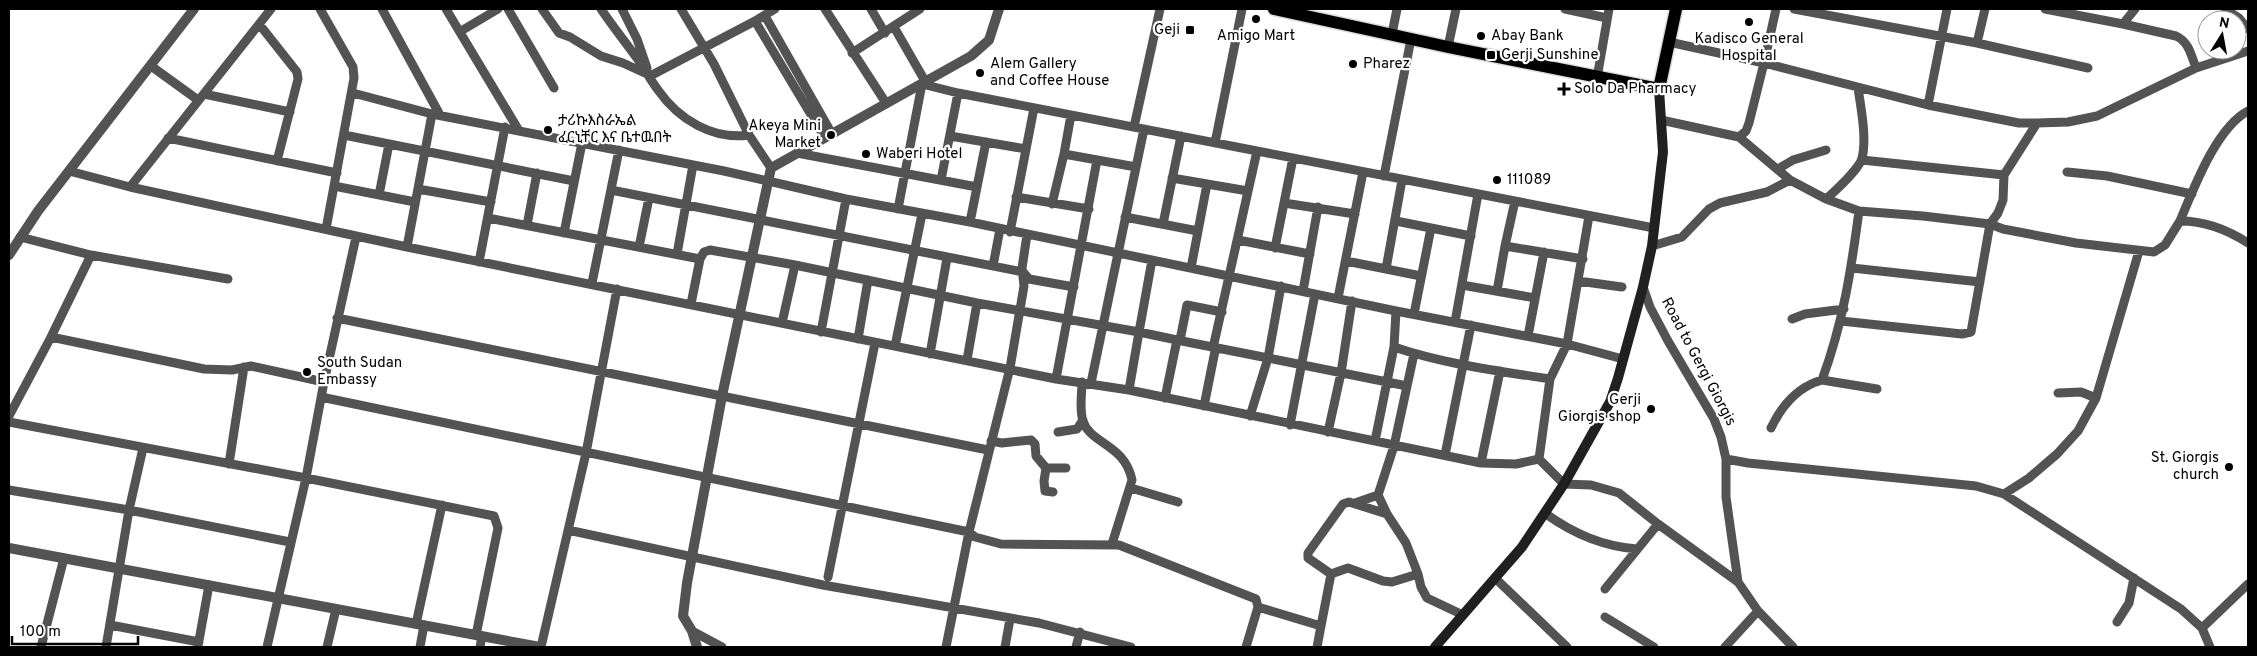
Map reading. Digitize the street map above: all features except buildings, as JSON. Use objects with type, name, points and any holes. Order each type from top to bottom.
[{"type":"main road","points":[[1274,9],[1596,78],[1659,89],[1676,9]]},
{"type":"main road","name":"Road to Gergi Giorgis","points":[[1644,287],[1652,246],[1663,152],[1659,89]]},
{"type":"main road","points":[[1435,647],[1496,579],[1546,514],[1564,484],[1610,402],[1644,287]]},
{"type":"street","points":[[9,254],[68,171],[194,9]]},
{"type":"street","points":[[130,187],[271,9]]},
{"type":"street","points":[[320,9],[353,67],[353,93],[326,229]]},
{"type":"street","points":[[446,9],[461,31],[518,130]]},
{"type":"street","points":[[461,31],[498,9]]},
{"type":"street","points":[[508,9],[554,88]]},
{"type":"street","points":[[542,9],[559,33],[570,37],[601,56],[650,76]]},
{"type":"street","points":[[601,9],[650,76],[658,90],[672,106],[702,129],[726,136],[749,135]]},
{"type":"street","points":[[622,9],[637,39],[650,76]]},
{"type":"street","points":[[650,76],[756,21],[775,9]]},
{"type":"street","points":[[825,9],[886,103]]},
{"type":"street","points":[[871,9],[885,33]]},
{"type":"street","points":[[852,53],[920,9]]},
{"type":"street","points":[[771,168],[971,56],[983,47],[993,33],[999,9]]},
{"type":"street","points":[[1058,432],[1078,429],[1083,420],[1087,382],[1103,326],[1136,167],[1139,128],[1160,9]]},
{"type":"street","points":[[1215,143],[1242,9]]},
{"type":"street","points":[[1392,34],[1397,9]]},
{"type":"street","points":[[1448,47],[1456,9]]},
{"type":"street","points":[[1564,9],[1608,13],[1596,78]]},
{"type":"street","points":[[1739,137],[1746,131],[1749,123],[1776,9]]},
{"type":"street","points":[[1794,9],[1832,12],[2088,68]]},
{"type":"street","points":[[1928,105],[1940,36],[1947,9]]},
{"type":"street","points":[[1977,43],[1985,9]]},
{"type":"street","points":[[2045,9],[2176,36],[2183,39],[2189,48],[2196,68]]},
{"type":"street","points":[[2123,24],[2135,9]]},
{"type":"street","points":[[2225,9],[2239,18],[2248,29]]},
{"type":"street","points":[[385,10],[436,115],[425,151],[407,247]]},
{"type":"street","points":[[685,10],[749,135],[771,168],[722,396],[692,557],[683,616],[692,631],[697,647]]},
{"type":"street","points":[[764,16],[828,136]]},
{"type":"street","points":[[756,21],[828,136]]},
{"type":"street","points":[[259,24],[284,52],[297,72],[298,79],[277,161]]},
{"type":"street","points":[[894,26],[924,82],[898,209]]},
{"type":"street","points":[[1384,176],[1411,39]]},
{"type":"street","points":[[1669,42],[1764,63],[1928,105],[2018,123],[2068,122],[2097,116],[2196,68],[2248,51]]},
{"type":"street","points":[[151,66],[201,97],[290,112]]},
{"type":"street","points":[[924,82],[958,93],[1654,228]]},
{"type":"street","points":[[1826,199],[1841,186],[1862,160],[1862,123],[1858,88]]},
{"type":"street","points":[[353,93],[436,115],[619,150],[846,199],[970,222],[1081,247],[1567,344],[1623,359]]},
{"type":"street","points":[[941,180],[958,93]]},
{"type":"street","points":[[993,266],[1016,197],[1034,108]]},
{"type":"street","points":[[1661,120],[1739,137],[1790,180],[1826,199],[1859,211],[1990,224],[2003,229],[2059,240],[2139,252],[2154,252],[2161,249],[2180,221],[2216,147],[2233,122],[2248,111]]},
{"type":"street","points":[[1052,204],[1071,115]]},
{"type":"street","points":[[1841,321],[1962,334],[1971,332],[1990,224],[2003,200],[2004,176],[2037,123]]},
{"type":"street","points":[[479,262],[505,127]]},
{"type":"street","points":[[344,135],[574,181]]},
{"type":"street","points":[[950,136],[1026,149]]},
{"type":"street","points":[[1163,224],[1181,136]]},
{"type":"street","points":[[168,138],[337,173]]},
{"type":"street","points":[[970,222],[986,142]]},
{"type":"street","points":[[564,232],[582,143]]},
{"type":"street","points":[[379,195],[389,144]]},
{"type":"street","points":[[592,284],[619,150]]},
{"type":"street","points":[[1778,168],[1793,160],[1826,150]]},
{"type":"street","points":[[1204,406],[1215,351],[1213,348],[1231,276],[1257,151]]},
{"type":"street","points":[[797,153],[977,187]]},
{"type":"street","points":[[1064,154],[1136,167]]},
{"type":"street","points":[[1276,248],[1293,158]]},
{"type":"street","points":[[1056,378],[1097,160]]},
{"type":"street","points":[[1862,160],[2004,176]]},
{"type":"street","points":[[677,254],[693,165]]},
{"type":"street","points":[[68,171],[130,187],[356,237],[930,354],[1129,390],[1394,446],[1481,463],[1516,464],[1539,459]]},
{"type":"street","points":[[1338,298],[1363,172]]},
{"type":"street","points":[[2067,172],[2107,176],[2192,194]]},
{"type":"street","points":[[527,226],[537,173]]},
{"type":"street","points":[[1172,178],[1248,191]]},
{"type":"street","points":[[1386,269],[1396,222],[1402,180]]},
{"type":"street","points":[[1652,246],[1682,237],[1709,209],[1720,203],[1767,192],[1790,180]]},
{"type":"street","points":[[1191,268],[1207,184]]},
{"type":"street","points":[[334,186],[415,202]]},
{"type":"street","points":[[418,189],[491,202]]},
{"type":"street","points":[[611,190],[1023,272],[1029,279],[1074,287]]},
{"type":"street","points":[[1455,322],[1478,194]]},
{"type":"street","points":[[1016,197],[1088,209]]},
{"type":"street","points":[[639,247],[648,198]]},
{"type":"street","points":[[821,332],[846,199]]},
{"type":"street","points":[[1497,291],[1515,202]]},
{"type":"street","points":[[1284,203],[1356,214]]},
{"type":"street","points":[[1303,291],[1318,207]]},
{"type":"street","points":[[1822,380],[1833,352],[1844,309],[1852,268],[1859,211]]},
{"type":"street","points":[[895,346],[922,214]]},
{"type":"street","points":[[1539,459],[1550,379],[1567,344],[1589,216]]},
{"type":"street","points":[[1126,217],[1198,231]]},
{"type":"street","points":[[488,218],[700,259]]},
{"type":"street","points":[[2180,221],[2198,222],[2220,228],[2248,243]]},
{"type":"street","points":[[1396,222],[1471,236]]},
{"type":"street","points":[[1414,314],[1431,228]]},
{"type":"street","points":[[946,647],[969,532],[1010,368],[1024,286],[1023,272],[1027,235]]},
{"type":"street","points":[[20,237],[91,255],[228,279]]},
{"type":"street","points":[[267,647],[306,478],[324,382],[356,237]]},
{"type":"street","points":[[1238,240],[1310,254]]},
{"type":"street","points":[[1506,246],[1583,259]]},
{"type":"street","points":[[691,304],[700,259],[704,252],[715,250],[795,264],[940,296],[1139,332],[1407,386]]},
{"type":"street","points":[[1528,336],[1544,252]]},
{"type":"street","points":[[2004,494],[2029,478],[2057,454],[2078,431],[2096,398],[2139,252]]},
{"type":"street","points":[[9,416],[51,337],[91,255]]},
{"type":"street","points":[[930,354],[947,258]]},
{"type":"street","points":[[1129,390],[1152,260]]},
{"type":"street","points":[[1346,261],[1421,276]]},
{"type":"street","points":[[782,323],[795,264]]},
{"type":"street","points":[[1852,268],[1980,282]]},
{"type":"street","points":[[858,339],[868,280]]},
{"type":"street","points":[[1578,282],[1622,287]]},
{"type":"street","points":[[1462,285],[1535,298]]},
{"type":"street","points":[[1250,416],[1268,358],[1281,286]]},
{"type":"street","name":"Road to Gergi Giorgis","points":[[1644,287],[1650,307],[1714,419],[1721,437],[1726,459],[1726,497],[1738,582]]},
{"type":"street","points":[[9,548],[540,647],[586,453],[617,289]]},
{"type":"street","points":[[1290,425],[1315,294]]},
{"type":"street","points":[[1328,432],[1341,373],[1352,301]]},
{"type":"street","points":[[967,360],[977,303]]},
{"type":"street","points":[[1165,398],[1187,305],[1222,312]]},
{"type":"street","points":[[1792,319],[1805,314],[1844,309]]},
{"type":"street","points":[[1375,441],[1394,348],[1396,311]]},
{"type":"street","points":[[338,318],[858,423],[990,445],[1031,440],[1035,444],[1036,456],[1046,468],[1045,491],[1053,492]]},
{"type":"street","points":[[1445,455],[1471,325]]},
{"type":"street","points":[[51,337],[204,369],[232,370],[251,366],[324,382]]},
{"type":"street","points":[[828,577],[858,423],[876,343]]},
{"type":"street","points":[[1394,348],[1462,364],[1550,379]]},
{"type":"street","points":[[1414,354],[1394,446],[1378,495],[1387,514],[1406,543],[1421,587],[1427,598],[1463,615]]},
{"type":"street","points":[[229,464],[244,367]]},
{"type":"street","points":[[1481,463],[1500,371]]},
{"type":"street","points":[[1771,428],[1787,402],[1811,383],[1822,380],[1877,388]]},
{"type":"street","points":[[2058,393],[2081,392],[2096,398]]},
{"type":"street","points":[[321,397],[586,453],[842,504],[969,532],[975,537],[1001,544],[1112,544],[1256,599],[1258,607],[1246,647]]},
{"type":"street","points":[[1083,420],[1086,427],[1124,458],[1130,470],[1131,488],[1112,544]]},
{"type":"street","points":[[9,422],[306,478],[494,516],[498,524],[479,636],[480,647]]},
{"type":"street","points":[[106,647],[129,510],[143,448]]},
{"type":"street","points":[[1539,459],[1564,484],[1591,485],[1619,493],[1738,582],[1758,611],[1793,647]]},
{"type":"street","points":[[1726,459],[1748,463],[1976,486],[2004,494],[2181,609],[2202,628],[2210,647]]},
{"type":"street","points":[[1046,468],[1066,468]]},
{"type":"street","points":[[1131,488],[1178,502]]},
{"type":"street","points":[[9,490],[129,510],[290,542]]},
{"type":"street","points":[[1331,574],[1311,561],[1308,558],[1308,553],[1343,504],[1355,503],[1378,495]]},
{"type":"street","points":[[1355,503],[1387,514]]},
{"type":"street","points":[[420,647],[420,625],[442,505]]},
{"type":"street","points":[[1546,514],[1562,526],[1601,543],[1637,549]]},
{"type":"street","points":[[1605,589],[1658,524]]},
{"type":"street","points":[[568,530],[823,585],[1010,619],[1039,622],[1130,647]]},
{"type":"street","points":[[41,647],[64,558]]},
{"type":"street","points":[[1331,574],[1348,568],[1383,581],[1392,582],[1418,574]]},
{"type":"street","points":[[1317,647],[1331,574]]},
{"type":"street","points":[[2117,622],[2128,603],[2134,578]]},
{"type":"street","points":[[1496,579],[1567,647]]},
{"type":"street","points":[[2202,628],[2248,584]]},
{"type":"street","points":[[110,625],[198,644],[209,585]]},
{"type":"street","points":[[1258,607],[1321,626]]},
{"type":"street","points":[[327,647],[336,609]]},
{"type":"street","points":[[1725,647],[1758,611]]},
{"type":"street","points":[[1605,617],[1654,647]]},
{"type":"street","points":[[1005,647],[1010,619]]},
{"type":"street","points":[[692,631],[722,647]]},
{"type":"street","points":[[1076,647],[1080,632]]},
{"type":"place","name":"Amigo Mart","points":[[1256,19]]},
{"type":"place","name":"Kadisco General Hospital","points":[[1749,22]]},
{"type":"place","name":"Geji","points":[[1190,30]]},
{"type":"place","name":"Abay Bank","points":[[1481,36]]},
{"type":"place","name":"Gerji Sunshine","points":[[1491,55]]},
{"type":"place","name":"Pharez","points":[[1353,64]]},
{"type":"place","name":"Alem Gallery and Coffee House","points":[[980,73]]},
{"type":"place","name":"Solo Da Pharmacy","points":[[1564,89]]},
{"type":"place","name":"ታሪኩእስራኤል ፈርኒቸር እና ቤተዉበት","points":[[548,130]]},
{"type":"place","name":"Akeya Mini Market","points":[[831,135]]},
{"type":"place","name":"Waberi Hotel","points":[[866,154]]},
{"type":"place","name":"111089","points":[[1497,180]]},
{"type":"place","name":"South Sudan Embassy","points":[[307,372]]},
{"type":"place","name":"Gerji Giorgis shop","points":[[1651,409]]},
{"type":"place","name":"St. Giorgis church","points":[[2229,467]]}]
